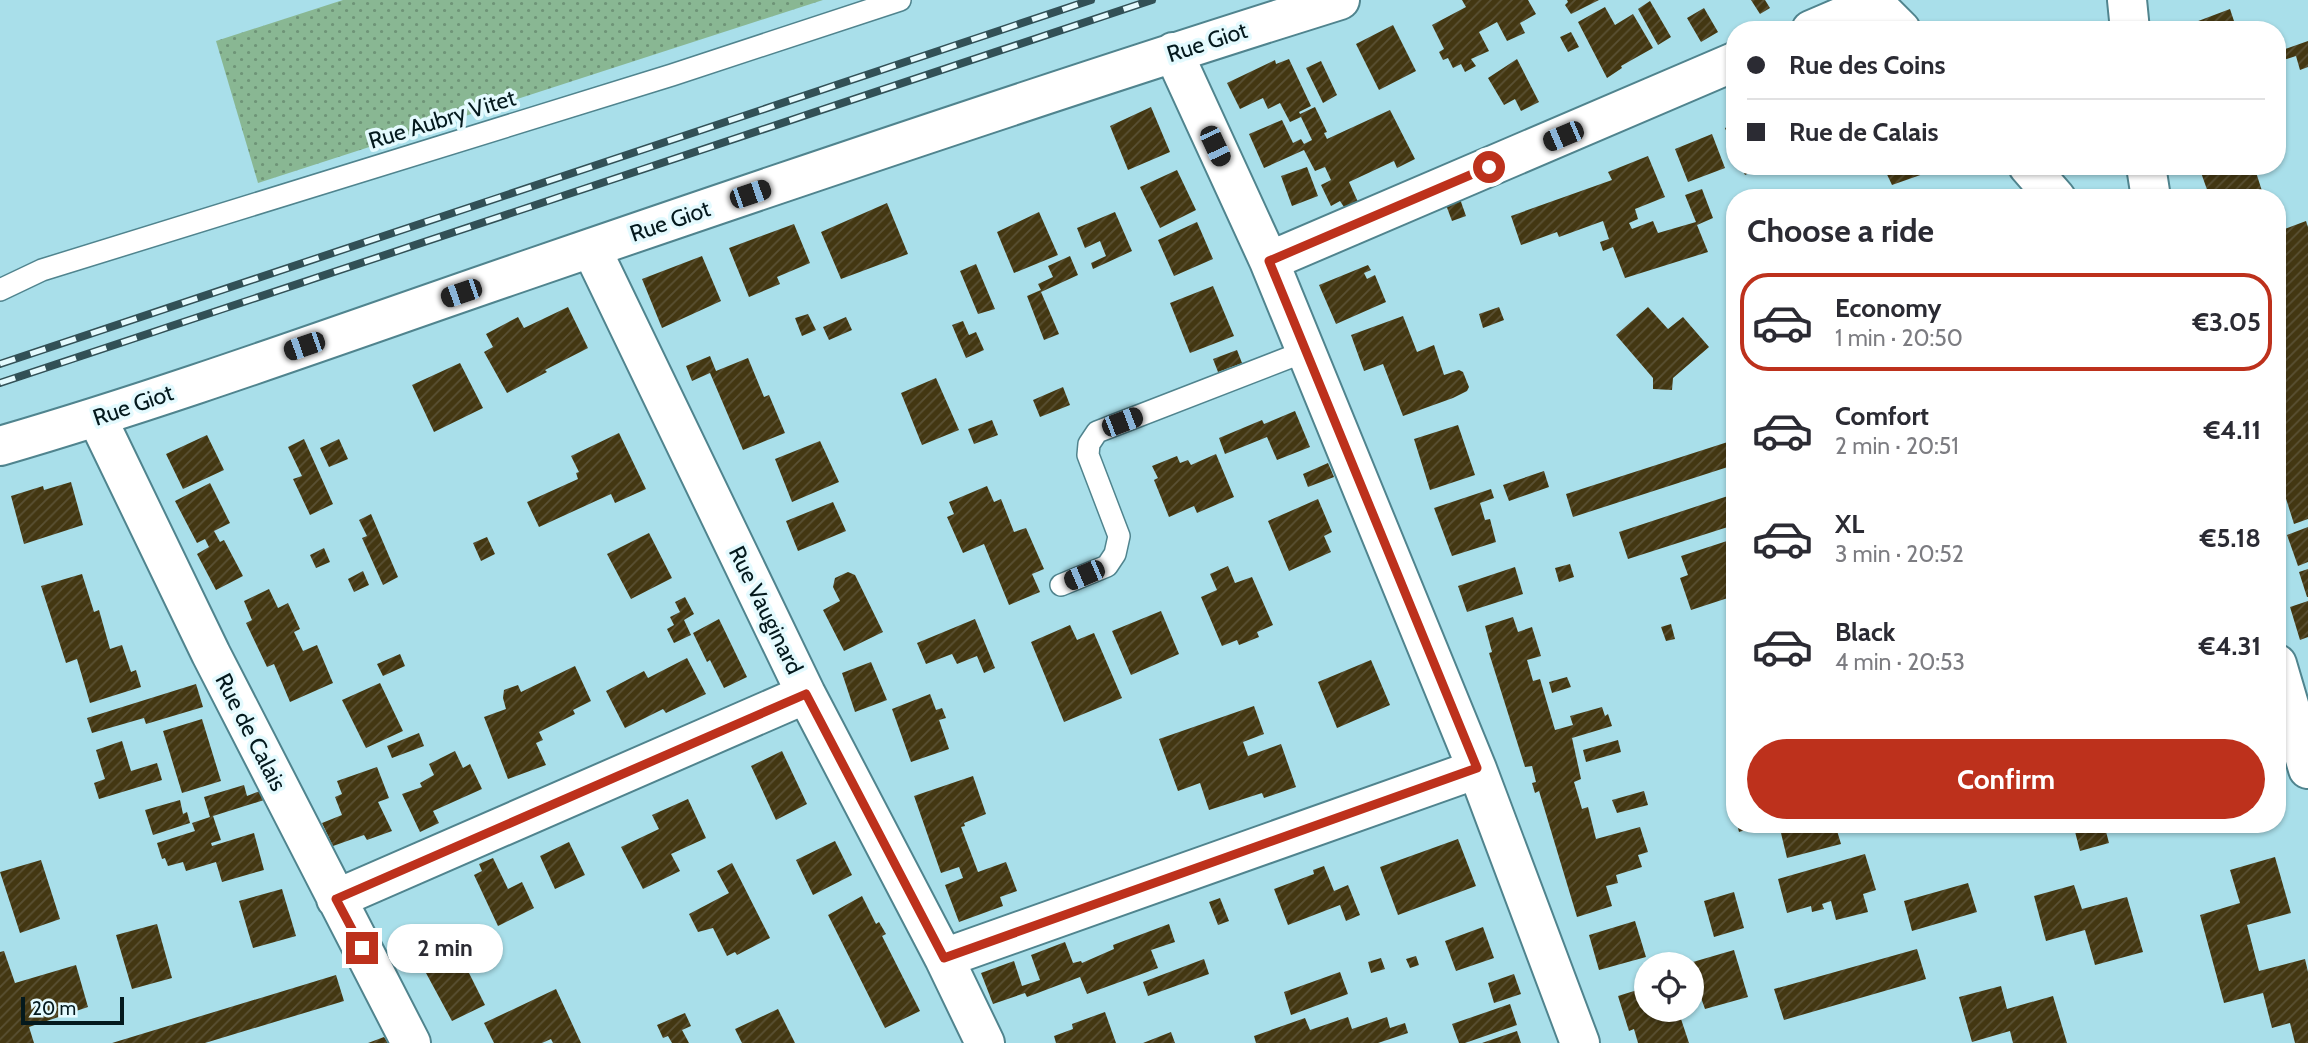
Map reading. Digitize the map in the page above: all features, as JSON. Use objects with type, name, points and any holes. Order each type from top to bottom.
[{"type":"street","name":"Rue Giot","points":[[0,446],[97,418],[1173,52],[1340,0]]},
{"type":"street","points":[[2127,0],[2129,21]]},
{"type":"street","points":[[1830,21],[1873,1],[1893,21]]},
{"type":"street","points":[[1173,52],[1269,261],[1306,351],[1477,768],[1580,1043]]},
{"type":"street","points":[[1269,261],[1726,65]]},
{"type":"street","points":[[2036,175],[2048,189]]},
{"type":"street","name":"Rue Vauginard","points":[[591,248],[806,694],[944,958],[985,1043]]},
{"type":"street","name":"Rue de Calais","points":[[97,418],[211,654],[411,1043]]},
{"type":"street","points":[[336,899],[806,694]]},
{"type":"street","points":[[2286,694],[2308,769]]},
{"type":"street","points":[[944,958],[1477,768]]},
{"type":"lane","name":"Rue Aubry Vitet","points":[[0,290],[42,270],[659,79],[900,0]]},
{"type":"lane","points":[[1061,585],[1107,566],[1115,554],[1119,536],[1088,455],[1089,444],[1097,432],[1306,351]]},
{"type":"green space","points":[[343,0],[823,0],[258,183],[216,41]]},
{"type":"building","points":[[1462,0],[1528,0],[1536,14],[1520,23],[1525,33],[1507,41],[1497,22],[1479,32],[1489,51],[1471,59],[1476,66],[1465,72],[1461,64],[1453,68],[1448,58],[1443,60],[1439,52],[1444,49],[1432,25],[1466,7]]},
{"type":"building","points":[[1567,0],[1599,0],[1571,14],[1565,5]]},
{"type":"building","points":[[1751,0],[1765,0],[1770,8],[1760,14]]},
{"type":"building","points":[[1650,1],[1671,37],[1658,45],[1638,9]]},
{"type":"building","points":[[1605,7],[1615,25],[1633,14],[1653,48],[1621,66],[1622,68],[1607,78],[1578,22]]},
{"type":"building","points":[[1704,8],[1718,32],[1701,42],[1687,18]]},
{"type":"building","points":[[2230,9],[2234,21],[2198,21]]},
{"type":"building","points":[[1393,25],[1416,71],[1379,90],[1356,44]]},
{"type":"building","points":[[1571,32],[1579,47],[1568,52],[1560,37]]},
{"type":"building","points":[[2308,41],[2308,67],[2300,70],[2296,56],[2286,59],[2286,49]]},
{"type":"building","points":[[1289,59],[1311,106],[1299,112],[1300,114],[1315,107],[1327,132],[1324,133],[1327,139],[1390,110],[1415,159],[1397,168],[1394,161],[1349,182],[1358,202],[1344,207],[1340,201],[1331,206],[1321,185],[1331,180],[1325,167],[1315,171],[1304,150],[1264,168],[1249,134],[1282,120],[1293,143],[1301,139],[1304,144],[1312,140],[1301,117],[1290,122],[1280,103],[1268,109],[1263,98],[1240,109],[1227,83],[1275,60],[1276,64]]},
{"type":"building","points":[[1517,59],[1539,102],[1521,111],[1515,99],[1504,105],[1488,78]]},
{"type":"building","points":[[1321,61],[1337,95],[1323,103],[1306,68]]},
{"type":"building","points":[[1151,107],[1170,152],[1128,170],[1110,126]]},
{"type":"building","points":[[1712,134],[1725,168],[1688,182],[1675,149]]},
{"type":"building","points":[[1648,156],[1665,197],[1635,209],[1638,219],[1629,223],[1632,229],[1653,221],[1658,233],[1696,222],[1685,195],[1702,189],[1713,218],[1697,225],[1708,252],[1625,278],[1613,247],[1603,251],[1600,242],[1609,239],[1603,221],[1559,237],[1557,232],[1521,245],[1511,216],[1612,180],[1608,172]]},
{"type":"building","points":[[1307,167],[1318,196],[1292,206],[1281,176]]},
{"type":"building","points":[[1177,170],[1196,210],[1160,228],[1140,187]]},
{"type":"building","points":[[1887,175],[1920,175],[1892,185]]},
{"type":"building","points":[[2202,175],[2257,175],[2261,189],[2207,189]]},
{"type":"building","points":[[1460,199],[1466,216],[1452,221],[1446,205]]},
{"type":"building","points":[[887,203],[908,254],[841,279],[821,232]]},
{"type":"building","points":[[1039,212],[1058,255],[1014,273],[997,232]]},
{"type":"building","points":[[1115,212],[1132,251],[1093,269],[1091,263],[1106,256],[1100,241],[1085,248],[1077,228]]},
{"type":"building","points":[[2306,221],[2308,227],[2308,519],[2294,524],[2286,499],[2286,229]]},
{"type":"building","points":[[1197,222],[1213,259],[1174,276],[1158,240]]},
{"type":"building","points":[[794,224],[810,263],[777,277],[780,284],[749,297],[729,248]]},
{"type":"building","points":[[702,256],[721,301],[662,328],[642,279]]},
{"type":"building","points":[[1070,256],[1078,275],[1041,292],[1059,334],[1044,340],[1027,296],[1041,290],[1038,284],[1053,277],[1048,266]]},
{"type":"building","points":[[976,264],[995,309],[978,314],[960,271]]},
{"type":"building","points":[[1368,265],[1371,270],[1364,273],[1367,279],[1375,275],[1386,302],[1336,324],[1319,285]]},
{"type":"building","points":[[1213,286],[1234,336],[1190,353],[1170,303]]},
{"type":"building","points":[[568,307],[588,348],[507,393],[484,352],[493,347],[486,334],[518,317],[524,328]]},
{"type":"building","points":[[1499,307],[1504,320],[1483,328],[1479,314]]},
{"type":"building","points":[[1648,307],[1668,329],[1683,317],[1709,347],[1673,378],[1672,390],[1653,389],[1653,378],[1616,335]]},
{"type":"building","points":[[808,314],[816,330],[802,336],[795,318]]},
{"type":"building","points":[[1403,316],[1417,352],[1434,345],[1444,375],[1459,370],[1463,372],[1469,387],[1467,391],[1453,398],[1403,416],[1383,364],[1364,371],[1351,335]]},
{"type":"building","points":[[846,317],[852,330],[829,340],[823,327]]},
{"type":"building","points":[[963,321],[969,335],[976,332],[984,350],[966,358],[952,325]]},
{"type":"building","points":[[1237,350],[1242,363],[1218,372],[1213,359]]},
{"type":"building","points":[[710,356],[716,371],[748,358],[764,397],[769,395],[785,433],[743,450],[710,373],[692,381],[686,366]]},
{"type":"building","points":[[460,363],[483,408],[434,432],[412,385]]},
{"type":"building","points":[[936,378],[959,430],[922,445],[901,393]]},
{"type":"building","points":[[1063,387],[1070,405],[1040,417],[1033,400]]},
{"type":"building","points":[[1295,411],[1310,447],[1277,460],[1267,437],[1225,454],[1219,438],[1262,420],[1264,424]]},
{"type":"building","points":[[992,420],[998,435],[974,444],[968,429]]},
{"type":"building","points":[[1458,425],[1475,475],[1430,490],[1414,439]]},
{"type":"building","points":[[619,433],[646,489],[615,503],[611,494],[539,527],[527,502],[578,479],[576,473],[579,472],[571,456]]},
{"type":"building","points":[[207,435],[224,470],[183,489],[166,454]]},
{"type":"building","points":[[304,439],[333,504],[310,515],[293,479],[302,476],[288,447]]},
{"type":"building","points":[[339,439],[348,459],[329,467],[320,448]]},
{"type":"building","points":[[820,441],[839,482],[792,502],[775,459]]},
{"type":"building","points":[[1726,443],[1726,468],[1573,517],[1566,494]]},
{"type":"building","points":[[1216,454],[1234,497],[1197,513],[1194,506],[1169,517],[1154,480],[1158,478],[1152,466],[1177,456],[1180,463],[1188,460],[1191,465]]},
{"type":"building","points":[[1328,463],[1334,477],[1308,487],[1303,474]]},
{"type":"building","points":[[1544,471],[1549,487],[1509,501],[1503,485]]},
{"type":"building","points":[[71,482],[83,525],[24,544],[11,496],[43,486],[44,490]]},
{"type":"building","points":[[210,483],[230,523],[214,531],[220,542],[224,540],[243,576],[216,590],[197,554],[209,547],[205,539],[197,543],[175,501]]},
{"type":"building","points":[[987,486],[994,502],[1001,499],[1014,532],[1026,528],[1044,569],[1032,574],[1040,592],[1009,605],[984,544],[963,553],[947,517],[954,514],[949,502]]},
{"type":"building","points":[[1491,489],[1494,498],[1480,503],[1485,520],[1490,519],[1496,542],[1452,556],[1434,508]]},
{"type":"building","points":[[1726,497],[1726,528],[1628,559],[1619,532]]},
{"type":"building","points":[[1318,499],[1332,532],[1324,536],[1331,552],[1289,571],[1268,521]]},
{"type":"building","points":[[833,502],[846,531],[798,551],[786,521]]},
{"type":"building","points":[[371,514],[398,577],[383,585],[362,538],[367,536],[359,520]]},
{"type":"building","points":[[2308,527],[2308,562],[2298,566],[2287,535]]},
{"type":"building","points":[[649,533],[672,578],[631,599],[607,554]]},
{"type":"building","points":[[487,537],[495,554],[481,561],[473,543]]},
{"type":"building","points":[[1726,541],[1726,599],[1691,610],[1680,578],[1688,575],[1681,556]]},
{"type":"building","points":[[324,548],[330,562],[316,568],[310,555]]},
{"type":"building","points":[[1570,564],[1574,577],[1559,582],[1555,568]]},
{"type":"building","points":[[1228,566],[1235,583],[1252,577],[1273,625],[1257,632],[1259,637],[1239,645],[1237,640],[1222,646],[1201,597],[1217,590],[1210,574]]},
{"type":"building","points":[[1515,567],[1523,594],[1467,612],[1458,586]]},
{"type":"building","points":[[2308,569],[2308,597],[2307,597],[2299,572]]},
{"type":"building","points":[[363,571],[369,585],[354,592],[348,579]]},
{"type":"building","points":[[848,572],[855,575],[883,632],[844,651],[823,610],[840,601],[833,587],[835,578]]},
{"type":"building","points":[[82,574],[94,612],[99,610],[110,649],[122,645],[131,672],[136,670],[141,687],[90,703],[77,659],[66,663],[41,586]]},
{"type":"building","points":[[269,589],[278,608],[288,603],[300,629],[294,632],[303,651],[317,645],[333,683],[290,702],[274,664],[267,667],[246,623],[252,620],[244,601]]},
{"type":"building","points":[[685,597],[694,614],[684,620],[691,635],[674,643],[667,629],[674,625],[670,617],[680,612],[675,602]]},
{"type":"building","points":[[2308,601],[2308,637],[2300,640],[2290,607]]},
{"type":"building","points":[[1161,611],[1179,654],[1131,675],[1112,631]]},
{"type":"building","points":[[1513,617],[1518,632],[1532,627],[1541,656],[1527,660],[1533,681],[1540,679],[1555,730],[1573,725],[1570,716],[1602,707],[1605,716],[1608,714],[1612,726],[1572,738],[1581,779],[1574,782],[1582,809],[1588,807],[1596,839],[1640,827],[1648,852],[1638,855],[1642,867],[1616,875],[1618,883],[1606,886],[1612,906],[1577,917],[1539,791],[1535,793],[1532,783],[1536,782],[1532,766],[1525,767],[1489,653],[1492,652],[1485,626]]},
{"type":"building","points":[[719,619],[747,677],[724,688],[693,633]]},
{"type":"building","points":[[975,619],[995,668],[984,673],[977,656],[957,664],[952,654],[926,664],[917,643]]},
{"type":"building","points":[[1671,624],[1675,639],[1666,641],[1661,627]]},
{"type":"building","points":[[1070,625],[1077,640],[1094,633],[1122,698],[1064,722],[1031,642]]},
{"type":"building","points":[[400,654],[405,666],[383,676],[377,664]]},
{"type":"building","points":[[687,658],[706,694],[666,713],[663,709],[625,728],[606,691],[644,671],[648,678]]},
{"type":"building","points":[[1371,660],[1390,705],[1337,728],[1318,682]]},
{"type":"building","points":[[871,662],[887,700],[855,712],[842,673]]},
{"type":"building","points":[[575,666],[591,701],[573,710],[575,714],[539,732],[543,740],[536,743],[546,765],[508,779],[484,717],[506,709],[504,690],[518,685],[521,692]]},
{"type":"building","points":[[1567,677],[1571,687],[1552,693],[1549,682]]},
{"type":"building","points":[[380,683],[403,731],[366,748],[342,700]]},
{"type":"building","points":[[196,684],[203,707],[146,724],[144,718],[92,733],[87,718]]},
{"type":"building","points":[[930,694],[936,710],[942,708],[946,718],[939,720],[949,749],[911,762],[892,709]]},
{"type":"building","points":[[1254,706],[1264,734],[1243,742],[1248,756],[1281,744],[1296,787],[1264,798],[1262,793],[1209,810],[1200,783],[1178,791],[1159,739]]},
{"type":"building","points":[[202,719],[221,781],[182,793],[163,731]]},
{"type":"building","points":[[419,733],[424,746],[392,758],[387,746]]},
{"type":"building","points":[[1618,740],[1621,752],[1586,762],[1583,750]]},
{"type":"building","points":[[122,741],[131,771],[157,763],[162,780],[99,799],[94,783],[105,779],[96,750]]},
{"type":"building","points":[[455,751],[463,768],[470,764],[482,789],[433,811],[439,823],[420,832],[402,794],[422,787],[420,783],[434,775],[429,764]]},
{"type":"building","points":[[782,751],[807,804],[776,820],[751,766]]},
{"type":"building","points":[[377,767],[389,798],[378,802],[392,831],[367,840],[364,835],[333,846],[322,823],[342,815],[335,797],[342,794],[337,781]]},
{"type":"building","points":[[973,776],[986,814],[964,823],[965,826],[961,827],[978,872],[1006,862],[1017,891],[1000,897],[1003,906],[959,922],[945,885],[963,878],[959,867],[941,873],[914,796]]},
{"type":"building","points":[[244,785],[247,796],[260,791],[264,800],[213,816],[221,840],[211,843],[212,846],[254,833],[264,870],[222,882],[216,862],[186,871],[183,862],[168,866],[165,858],[162,859],[157,843],[195,831],[192,823],[210,817],[204,797]]},
{"type":"building","points":[[1644,791],[1648,805],[1617,813],[1612,800]]},
{"type":"building","points":[[688,799],[706,838],[671,854],[680,871],[643,889],[621,847],[659,829],[652,815]]},
{"type":"building","points":[[180,800],[183,814],[187,812],[190,823],[153,835],[145,810]]},
{"type":"building","points":[[1781,833],[1838,833],[1841,844],[1787,858]]},
{"type":"building","points":[[2075,833],[2106,833],[2109,843],[2080,851]]},
{"type":"building","points":[[1458,839],[1476,886],[1398,915],[1380,867]]},
{"type":"building","points":[[835,841],[852,875],[813,895],[796,860]]},
{"type":"building","points":[[569,842],[585,875],[555,889],[540,856]]},
{"type":"building","points":[[1865,854],[1876,890],[1863,894],[1868,912],[1836,920],[1831,901],[1822,904],[1824,909],[1812,912],[1811,906],[1787,913],[1778,879]]},
{"type":"building","points":[[2275,857],[2291,913],[2247,925],[2259,971],[2305,959],[2308,972],[2308,1043],[2295,1043],[2290,1023],[2272,1028],[2263,993],[2224,1003],[2200,915],[2240,903],[2230,870]]},
{"type":"building","points":[[493,858],[508,889],[522,882],[534,908],[498,926],[474,875],[482,871],[479,864]]},
{"type":"building","points":[[41,860],[60,919],[20,933],[0,872]]},
{"type":"building","points":[[732,863],[770,938],[737,955],[735,952],[727,956],[713,928],[698,932],[689,914],[729,893],[717,871]]},
{"type":"building","points":[[1324,866],[1334,891],[1348,885],[1360,915],[1346,921],[1340,905],[1288,925],[1274,889],[1314,874],[1313,870]]},
{"type":"building","points":[[1968,883],[1977,912],[1912,931],[1904,901]]},
{"type":"building","points":[[2074,885],[2082,909],[2127,897],[2143,952],[2095,965],[2085,930],[2046,941],[2034,896]]},
{"type":"building","points":[[282,889],[296,936],[253,948],[239,901]]},
{"type":"building","points":[[1734,892],[1744,928],[1714,937],[1704,901]]},
{"type":"building","points":[[862,896],[876,924],[879,922],[886,934],[882,936],[920,1011],[885,1028],[828,915]]},
{"type":"building","points":[[1220,898],[1229,921],[1218,925],[1209,902]]},
{"type":"building","points":[[1635,921],[1644,952],[1634,952],[1634,960],[1599,970],[1589,935]]},
{"type":"building","points":[[157,924],[172,978],[132,989],[116,935]]},
{"type":"building","points":[[1169,924],[1175,942],[1151,950],[1158,968],[1087,994],[1080,977],[1027,997],[1025,993],[993,1004],[981,973],[1014,961],[1022,986],[1040,980],[1031,955],[1065,942],[1073,963],[1082,963],[1114,949],[1113,945]]},
{"type":"building","points":[[1483,927],[1494,958],[1456,971],[1445,941]]},
{"type":"building","points":[[1917,949],[1926,979],[1784,1020],[1774,989]]},
{"type":"building","points":[[1734,950],[1748,997],[1705,1009],[1704,959]]},
{"type":"building","points":[[4,951],[15,983],[76,965],[88,1007],[29,1027],[34,1043],[0,1043],[0,952]]},
{"type":"building","points":[[460,955],[485,1005],[452,1021],[426,973]]},
{"type":"building","points":[[1416,956],[1419,965],[1410,968],[1406,959]]},
{"type":"building","points":[[1381,958],[1385,969],[1371,973],[1368,962]]},
{"type":"building","points":[[1204,959],[1209,974],[1148,996],[1143,982]]},
{"type":"building","points":[[1340,972],[1348,994],[1291,1015],[1284,992]]},
{"type":"building","points":[[1514,974],[1521,994],[1494,1003],[1488,983]]},
{"type":"building","points":[[336,975],[344,1001],[205,1043],[112,1043]]},
{"type":"building","points":[[2001,986],[2007,1009],[2053,996],[2067,1043],[2013,1043],[2010,1031],[1972,1042],[1959,997]]},
{"type":"building","points":[[556,989],[581,1043],[553,1043],[551,1039],[542,1043],[494,1043],[484,1023]]},
{"type":"building","points":[[1634,991],[1634,1022],[1682,1022],[1689,1043],[1638,1043],[1634,1029],[1629,1031],[1618,996]]},
{"type":"building","points":[[1510,1004],[1517,1025],[1459,1043],[1452,1024]]},
{"type":"building","points":[[778,1009],[795,1043],[742,1043],[735,1029]]},
{"type":"building","points":[[1105,1012],[1116,1043],[1056,1043],[1054,1036],[1073,1029],[1072,1024]]},
{"type":"building","points":[[685,1013],[691,1026],[682,1030],[689,1043],[672,1043],[668,1036],[663,1038],[657,1025]]},
{"type":"building","points":[[1348,1017],[1352,1029],[1387,1017],[1390,1028],[1405,1023],[1408,1033],[1378,1043],[1256,1043],[1254,1036],[1305,1018],[1310,1030]]},
{"type":"building","points":[[1517,1031],[1521,1043],[1482,1043]]},
{"type":"building","points":[[1171,1032],[1175,1043],[1143,1043]]},
{"type":"building","points":[[384,1037],[388,1043],[368,1043]]},
{"type":"railway","points":[[0,364],[1091,0]]},
{"type":"railway","points":[[0,383],[1152,0]]},
{"type":"route","points":[[362,948],[336,899],[806,694],[944,958],[1477,768],[1269,261],[1489,167]]}]
